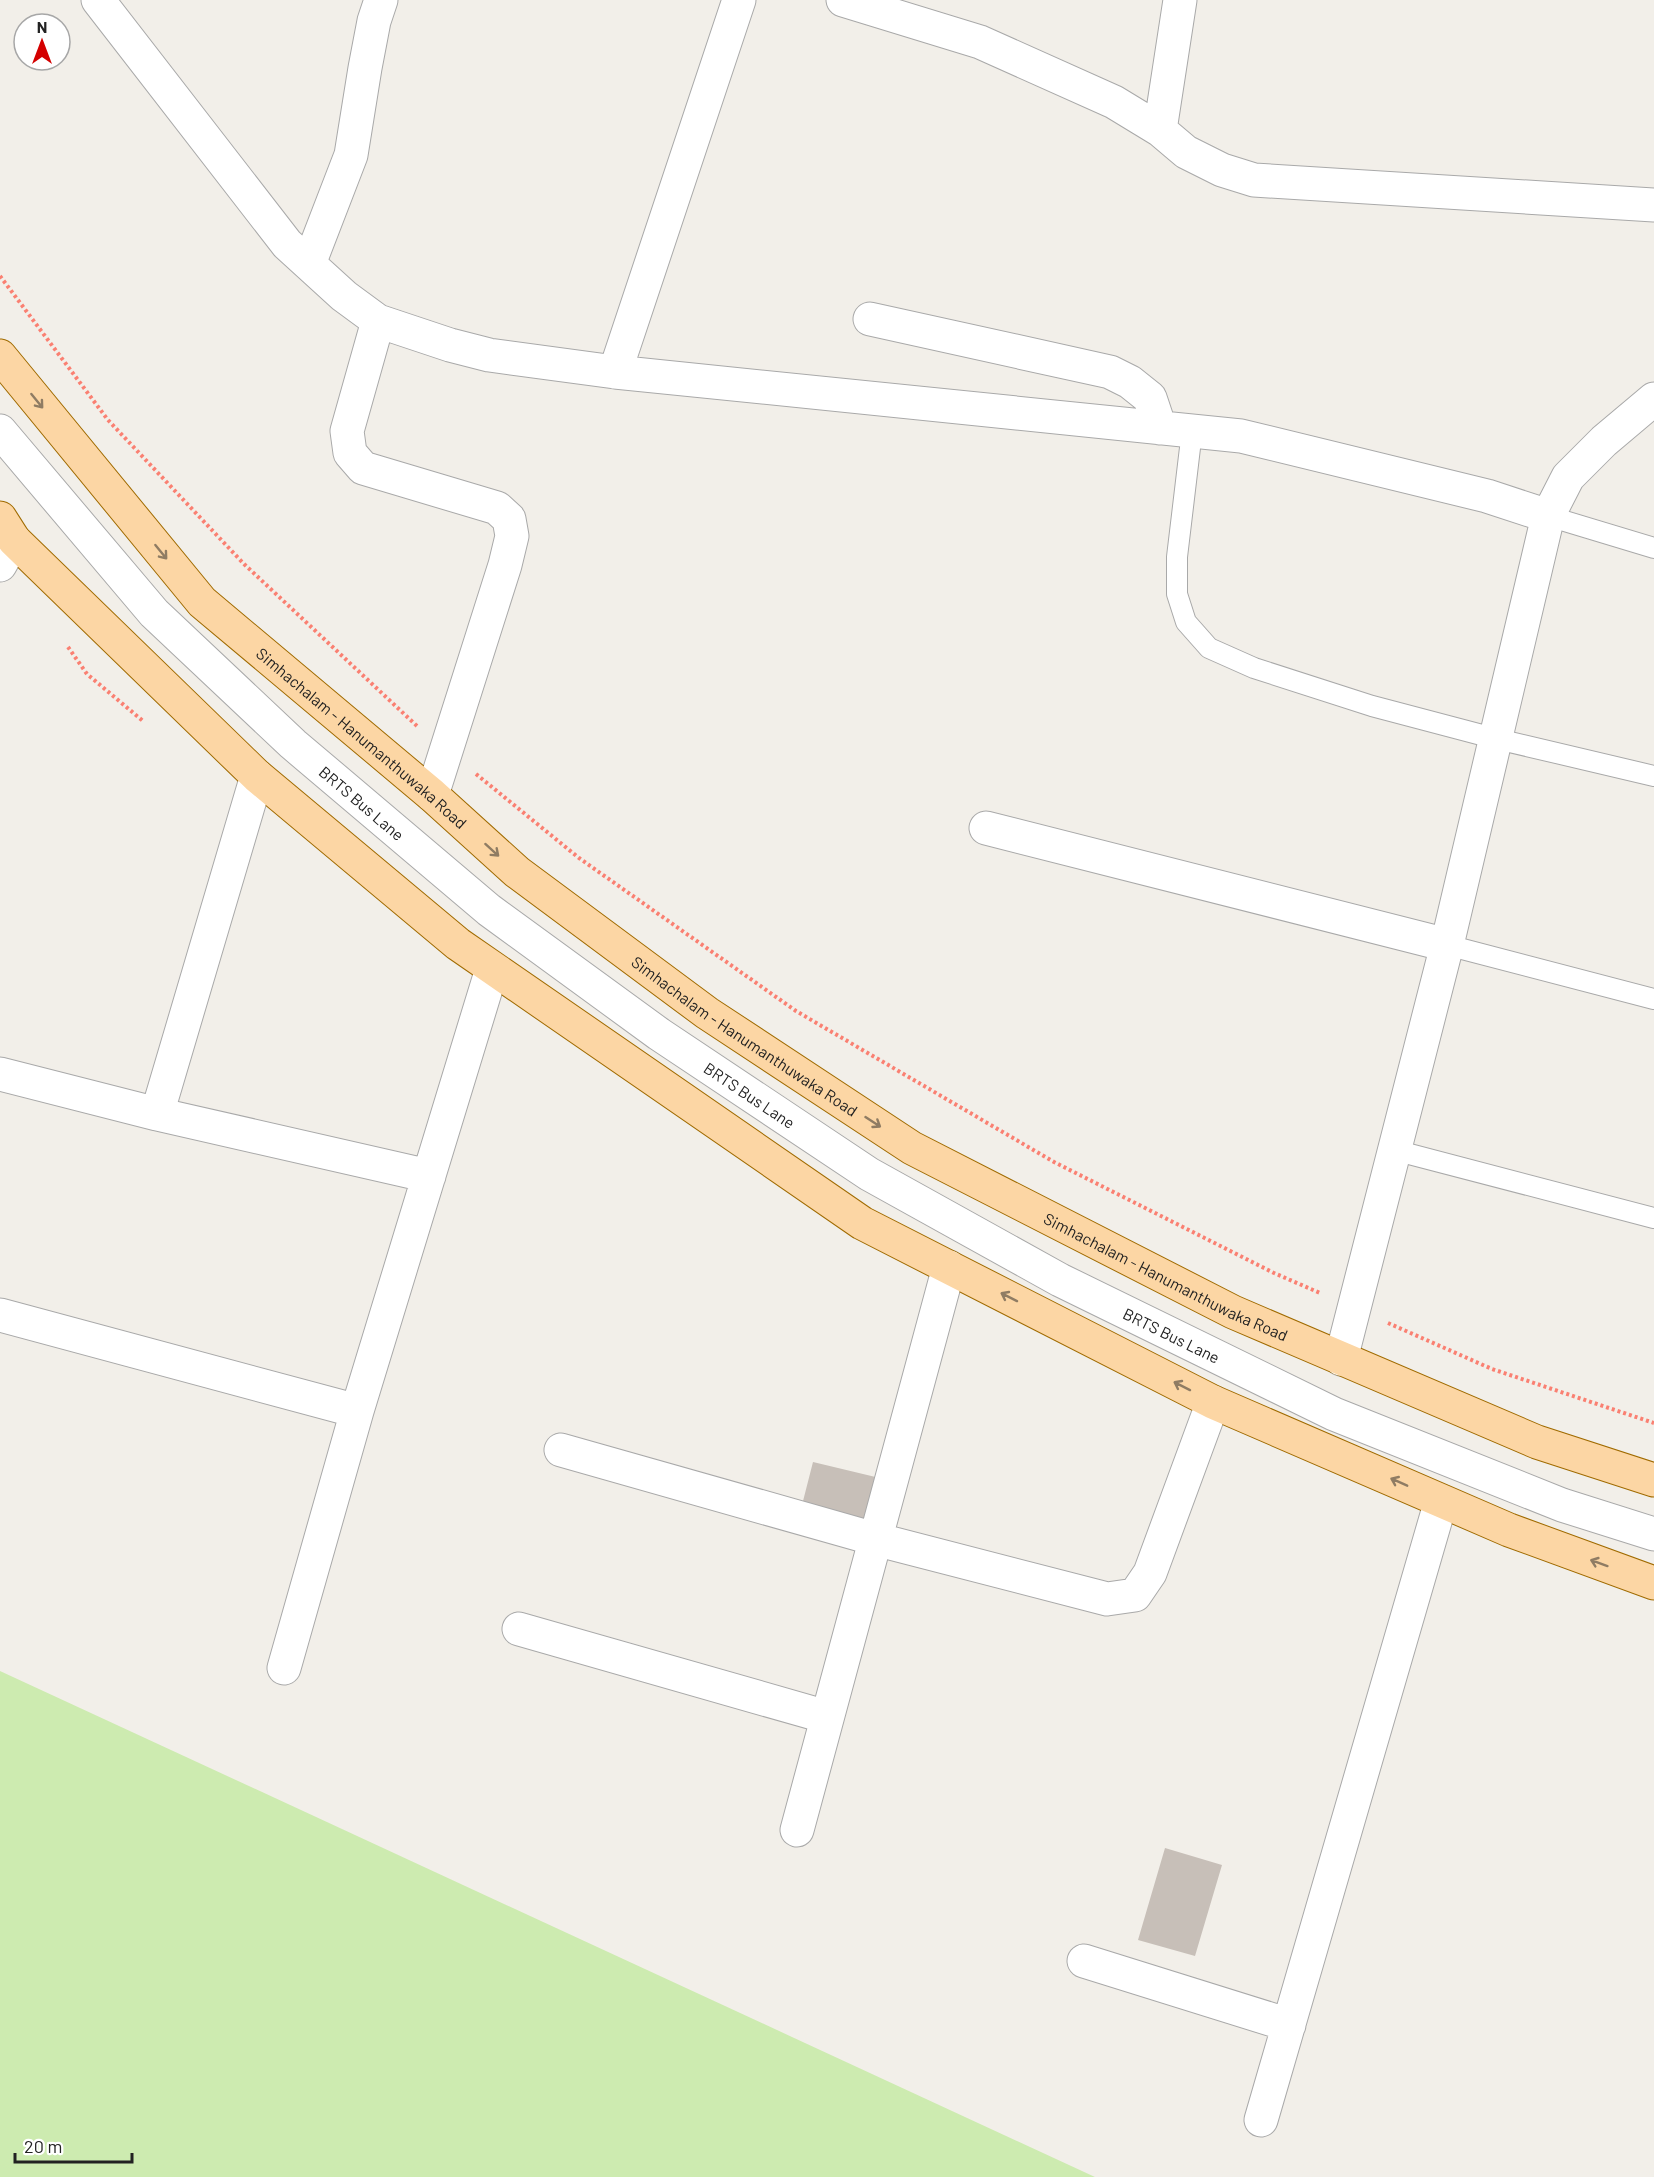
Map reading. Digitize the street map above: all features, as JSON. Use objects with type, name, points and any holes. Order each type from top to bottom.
[{"type":"main road","name":"Simhachalam - Hanumanthuwaka Road","points":[[0,356],[201,602],[432,795],[517,872],[706,1013],[912,1148],[1233,1312],[1537,1442],[1654,1480]]},
{"type":"main road","points":[[5,541],[257,776],[458,944],[862,1223],[1213,1402],[1509,1530],[1654,1583]]},
{"type":"street","points":[[98,0],[287,244],[344,296],[378,321],[450,345],[489,355],[615,372],[1241,436],[1487,495],[1548,516]]},
{"type":"street","points":[[309,264],[351,156],[374,21],[381,0]]},
{"type":"street","points":[[615,372],[739,0]]},
{"type":"street","points":[[843,0],[980,42],[1114,102],[1160,130],[1186,152],[1222,170],[1254,180],[1654,205]]},
{"type":"street","points":[[1160,130],[1180,0]]},
{"type":"street","points":[[870,319],[1110,372],[1130,381],[1150,398],[1176,429]]},
{"type":"street","points":[[378,321],[347,431],[350,453],[363,468],[497,508],[509,519],[512,536],[432,795]]},
{"type":"street","points":[[1341,1359],[1447,945],[1548,516],[1568,477],[1604,441],[1654,399]]},
{"type":"street","name":"BRTS Bus Lane","points":[[0,431],[154,613],[293,744],[489,910],[659,1034],[869,1174],[1060,1280],[1334,1414],[1562,1505],[1654,1534]]},
{"type":"street","points":[[157,1114],[257,776]]},
{"type":"street","points":[[986,828],[1447,945]]},
{"type":"street","points":[[284,1668],[357,1411],[492,969]]},
{"type":"street","points":[[0,1074],[157,1114],[429,1176]]},
{"type":"street","points":[[796,1830],[949,1267]]},
{"type":"street","points":[[0,1315],[357,1411]]},
{"type":"street","points":[[561,1450],[875,1539],[1107,1599],[1135,1594],[1150,1572],[1213,1402]]},
{"type":"street","points":[[1261,2120],[1441,1501]]},
{"type":"street","points":[[519,1629],[827,1717]]},
{"type":"street","points":[[1084,1961],[1288,2025]]},
{"type":"lane","points":[[1176,429],[1177,594],[1186,622],[1209,648],[1254,668],[1372,706],[1497,739],[1654,776]]},
{"type":"lane","points":[[1548,516],[1654,548]]},
{"type":"lane","points":[[1447,945],[1654,999]]},
{"type":"lane","points":[[1394,1150],[1654,1218]]},
{"type":"path","points":[[0,276],[108,420],[228,547],[402,714],[579,858],[796,1011],[1054,1162],[1274,1273],[1492,1368],[1654,1423]]},
{"type":"green space","points":[[0,1671],[1095,2177],[0,2177]]},
{"type":"building","points":[[813,1462],[888,1480],[877,1523],[802,1505]]},
{"type":"building","points":[[1165,1848],[1222,1865],[1195,1956],[1138,1940]]}]
